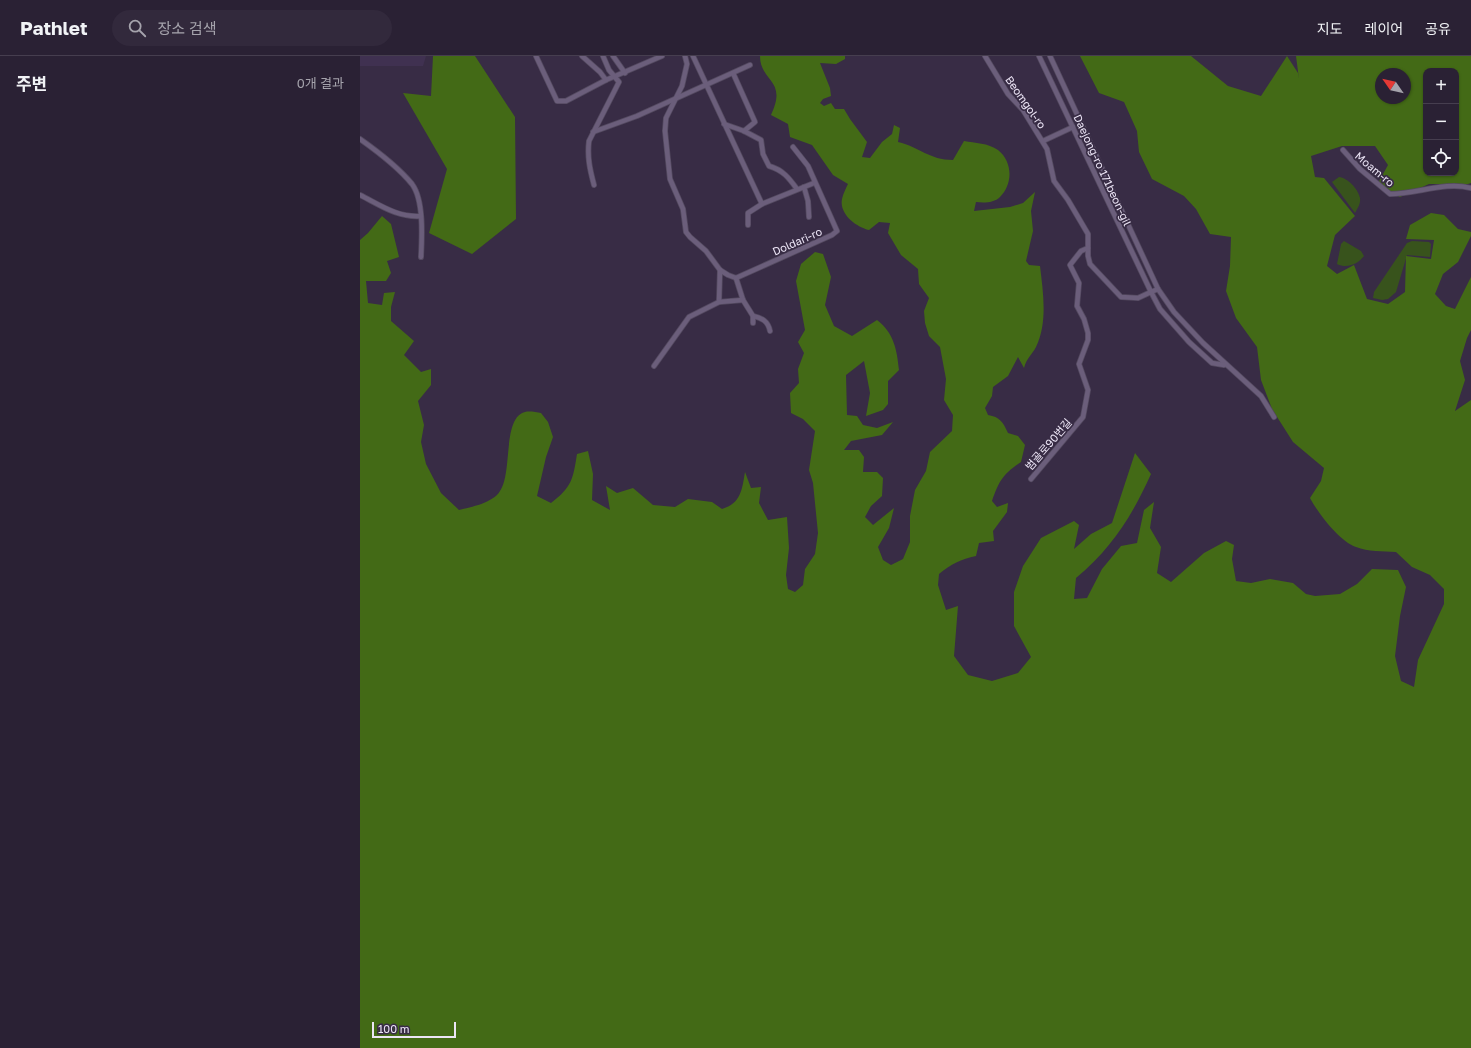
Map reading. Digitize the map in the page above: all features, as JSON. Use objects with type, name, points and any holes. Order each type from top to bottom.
[{"type":"street","points":[[536,56],[557,101],[566,101],[606,80],[662,56]]},
{"type":"street","points":[[582,56],[600,72],[606,80]]},
{"type":"street","points":[[594,186],[588,151],[593,132],[619,82],[609,70],[603,56]]},
{"type":"street","points":[[613,56],[625,73]]},
{"type":"street","points":[[685,56],[686,73],[666,118],[665,131],[670,179],[683,209],[686,232],[706,250],[720,270],[736,278],[743,300],[753,316],[753,323]]},
{"type":"street","points":[[693,56],[762,204]]},
{"type":"street","name":"Beomgol-ro","points":[[985,56],[1005,89],[1023,110],[1043,141],[1050,157],[1054,181],[1068,200],[1089,240],[1088,256],[1093,269],[1121,297],[1138,298],[1151,292]]},
{"type":"street","name":"Daejong-ro 171beon-gil","points":[[1039,56],[1160,309],[1189,342],[1212,363],[1224,365]]},
{"type":"street","points":[[1050,56],[1158,289],[1174,312],[1224,365],[1261,396],[1274,417]]},
{"type":"street","points":[[593,132],[637,116],[676,97],[750,65]]},
{"type":"street","points":[[733,73],[755,122],[744,131]]},
{"type":"street","points":[[724,124],[744,131],[761,140],[763,154],[769,166],[778,168],[797,189]]},
{"type":"street","points":[[1043,141],[1073,127]]},
{"type":"street","points":[[360,139],[376,150],[412,184],[421,216],[421,257]]},
{"type":"street","name":"Doldari-ro","points":[[736,278],[832,235],[837,231],[814,183],[808,166],[793,147]]},
{"type":"street","name":"Moam-ro","points":[[1343,150],[1360,169],[1390,194],[1442,187],[1463,186],[1471,188]]},
{"type":"street","points":[[748,225],[748,213],[762,204],[814,183]]},
{"type":"street","name":"Doldari-ro","points":[[804,187],[808,201],[809,216]]},
{"type":"street","points":[[360,195],[396,213],[409,217],[421,216]]},
{"type":"street","name":"범골로90번길","points":[[1030,479],[1083,417],[1088,390],[1079,364],[1088,340],[1088,333],[1084,319],[1077,306],[1079,283],[1070,265],[1081,251],[1088,248]]},
{"type":"street","points":[[719,302],[720,270]]},
{"type":"street","points":[[1151,292],[1158,289]]},
{"type":"street","points":[[654,366],[689,317],[719,302],[743,300]]},
{"type":"street","points":[[753,316],[762,318],[768,325],[770,331]]},
{"type":"shaded area","points":[[360,56],[426,56],[423,66],[360,66]]},
{"type":"green space","points":[[433,56],[475,56],[515,117],[516,219],[472,254],[429,233],[447,169],[403,93],[431,96]]},
{"type":"green space","points":[[760,56],[845,56],[845,59],[836,64],[820,63],[830,88],[831,96],[823,99],[820,103],[824,106],[831,103],[835,109],[844,109],[867,142],[862,157],[870,158],[882,142],[892,134],[894,125],[900,128],[898,142],[937,158],[953,160],[964,141],[990,146],[998,150],[1003,155],[1009,167],[1010,173],[1004,192],[995,200],[976,202],[974,211],[1010,207],[1023,203],[1035,192],[1031,211],[1033,231],[1026,261],[1029,265],[1040,266],[1044,307],[1040,337],[1024,368],[1018,357],[1008,376],[993,387],[992,396],[985,408],[988,415],[1003,423],[1008,433],[1018,436],[1025,445],[1021,462],[1002,478],[992,501],[997,507],[1008,503],[1007,512],[993,531],[994,541],[979,543],[976,556],[956,562],[939,574],[938,585],[946,610],[958,606],[954,656],[968,675],[992,681],[1018,673],[1031,657],[1014,626],[1014,592],[1023,566],[1041,538],[1074,521],[1079,525],[1074,549],[1091,534],[1112,523],[1135,453],[1151,474],[1136,504],[1111,543],[1089,567],[1076,578],[1074,599],[1087,598],[1102,569],[1121,546],[1137,543],[1144,510],[1154,502],[1150,528],[1161,547],[1157,573],[1171,582],[1204,553],[1226,541],[1234,545],[1232,559],[1236,581],[1251,583],[1270,579],[1293,583],[1306,594],[1315,596],[1340,594],[1357,584],[1372,569],[1398,570],[1406,587],[1400,616],[1395,656],[1401,681],[1414,687],[1418,660],[1444,604],[1444,589],[1430,575],[1412,567],[1396,552],[1365,550],[1349,544],[1336,533],[1318,511],[1310,498],[1321,481],[1324,468],[1293,442],[1272,409],[1261,380],[1257,347],[1236,318],[1226,291],[1230,266],[1231,237],[1210,234],[1196,209],[1184,196],[1152,179],[1139,152],[1137,131],[1124,102],[1099,93],[1080,56],[1191,56],[1228,86],[1261,96],[1287,56],[1298,73],[1299,79],[1296,56],[1471,56],[1471,183],[1429,184],[1400,197],[1377,185],[1388,165],[1375,146],[1342,146],[1311,156],[1315,177],[1324,178],[1355,216],[1335,235],[1327,266],[1337,274],[1354,265],[1367,299],[1388,304],[1405,292],[1406,256],[1431,259],[1434,240],[1406,239],[1410,225],[1431,213],[1444,215],[1458,229],[1471,232],[1471,236],[1458,262],[1443,274],[1435,294],[1446,306],[1455,309],[1471,277],[1471,330],[1460,361],[1465,380],[1455,411],[1471,400],[1471,1048],[360,1048],[360,240],[382,216],[391,224],[399,257],[387,261],[391,273],[386,281],[366,281],[368,303],[382,305],[384,293],[395,292],[391,307],[391,321],[414,341],[404,355],[421,372],[431,369],[431,385],[418,401],[424,425],[421,442],[426,464],[441,493],[459,510],[481,504],[497,495],[504,482],[510,435],[513,424],[518,416],[525,412],[541,413],[548,422],[553,437],[546,457],[537,496],[551,503],[558,497],[567,487],[573,476],[577,454],[588,451],[593,474],[592,500],[610,510],[606,486],[617,493],[633,488],[653,505],[675,507],[688,499],[712,502],[722,509],[733,503],[740,495],[745,472],[751,488],[761,487],[759,503],[768,520],[787,517],[789,548],[786,575],[788,589],[795,592],[803,585],[805,569],[815,554],[818,533],[813,483],[809,470],[815,431],[803,419],[791,413],[790,393],[799,383],[798,369],[804,353],[798,342],[805,330],[796,281],[801,264],[815,252],[823,254],[831,277],[825,305],[834,326],[852,336],[877,320],[883,325],[891,336],[896,349],[899,370],[888,381],[888,404],[883,410],[866,416],[870,393],[864,361],[846,375],[847,415],[857,416],[863,425],[877,428],[893,422],[882,435],[851,441],[844,450],[859,450],[864,457],[863,472],[877,472],[883,478],[882,496],[871,506],[865,517],[873,525],[894,508],[889,528],[878,547],[883,560],[891,565],[903,559],[910,542],[910,516],[915,490],[926,471],[930,452],[952,431],[953,415],[944,400],[946,379],[940,347],[929,336],[925,323],[924,311],[929,298],[919,284],[918,269],[901,255],[888,233],[890,223],[879,222],[869,230],[854,223],[846,215],[842,205],[842,197],[848,184],[833,175],[812,145],[790,137],[788,124],[771,115],[775,103],[775,87],[761,65]]},
{"type":"green space","points":[[1339,177],[1346,179],[1355,188],[1359,195],[1360,202],[1355,213],[1332,182]]},
{"type":"green space","points":[[1344,241],[1361,251],[1364,256],[1359,261],[1348,266],[1337,264],[1341,244]]},
{"type":"green space","points":[[1412,241],[1429,242],[1431,244],[1430,257],[1407,255],[1396,292],[1388,299],[1382,300],[1373,298],[1374,292],[1407,243]]}]
